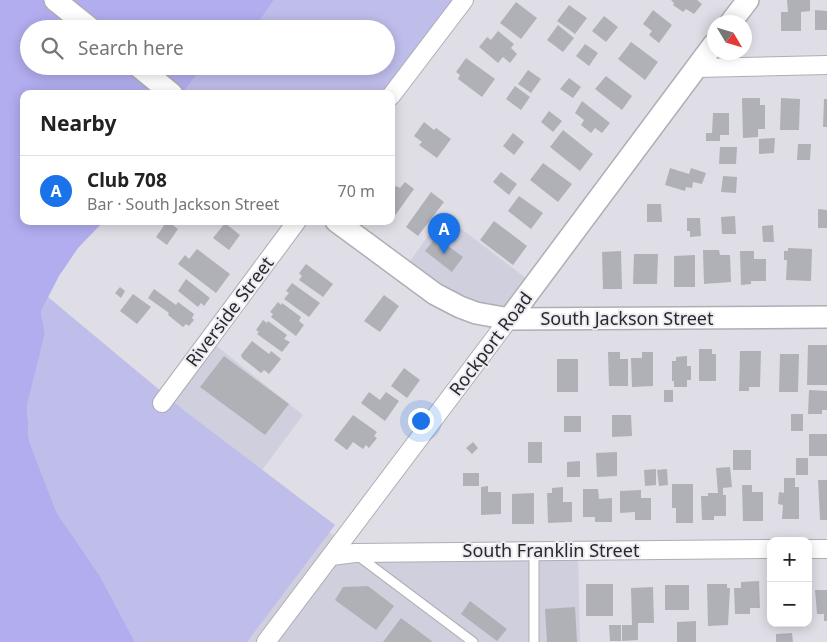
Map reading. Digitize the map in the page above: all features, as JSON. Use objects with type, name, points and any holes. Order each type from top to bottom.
[{"type":"street","points":[[55,0],[80,20]]},
{"type":"street","points":[[395,91],[464,0]]},
{"type":"street","points":[[736,15],[748,0]]},
{"type":"street","name":"Rockport Road","points":[[266,642],[707,54]]},
{"type":"street","points":[[697,68],[827,65]]},
{"type":"street","points":[[149,75],[167,90]]},
{"type":"street","name":"Riverside Street","points":[[162,403],[294,225]]},
{"type":"street","name":"South Jackson Street","points":[[341,225],[434,294],[476,313],[509,320],[827,318]]},
{"type":"street","points":[[812,549],[827,548]]},
{"type":"street","name":"South Franklin Street","points":[[331,556],[355,553],[767,549]]},
{"type":"lane","points":[[534,551],[534,642]]},
{"type":"lane","points":[[355,553],[473,642]]},
{"type":"shaded area","points":[[0,0],[274,0],[260,20],[20,20],[20,75],[196,75],[185,90],[20,90],[20,225],[100,225],[78,248],[59,276],[41,311],[45,334],[27,405],[29,441],[57,513],[100,576],[135,642],[0,642]]},
{"type":"shaded area","points":[[274,0],[464,0],[394,90],[185,90],[196,75],[395,75],[395,20],[260,20]]},
{"type":"shaded area","points":[[443,215],[535,285],[509,319],[403,271]]},
{"type":"shaded area","points":[[48,297],[186,412],[335,525],[247,642],[135,642],[100,576],[57,513],[29,441],[27,404],[45,334],[41,311]]},
{"type":"shaded area","points":[[209,340],[303,415],[257,477],[342,542],[331,555],[578,551],[580,642],[135,642],[162,403]]},
{"type":"building","points":[[671,0],[697,0],[702,4],[694,14],[686,9],[683,12],[673,5],[674,3]]},
{"type":"building","points":[[787,0],[810,0],[810,11],[801,12],[801,31],[781,31],[781,12],[788,12]]},
{"type":"building","points":[[516,2],[537,18],[521,39],[500,23]]},
{"type":"building","points":[[569,5],[587,18],[575,34],[557,21]]},
{"type":"building","points":[[653,10],[672,25],[659,43],[649,35],[652,31],[643,24]]},
{"type":"building","points":[[815,10],[827,11],[827,30],[815,30]]},
{"type":"building","points":[[604,16],[618,27],[606,42],[592,31]]},
{"type":"building","points":[[558,25],[574,38],[563,52],[547,40]]},
{"type":"building","points":[[498,31],[514,44],[511,48],[517,54],[510,63],[503,57],[498,63],[479,47],[487,37],[491,40]]},
{"type":"building","points":[[631,42],[658,62],[645,80],[618,59]]},
{"type":"building","points":[[585,44],[598,53],[589,66],[576,56]]},
{"type":"building","points":[[466,58],[495,79],[482,97],[458,79],[460,75],[456,72]]},
{"type":"building","points":[[528,70],[541,79],[531,93],[518,84]]},
{"type":"building","points":[[606,76],[632,96],[622,110],[595,89]]},
{"type":"building","points":[[569,78],[581,87],[573,98],[560,89]]},
{"type":"building","points":[[515,86],[530,97],[521,110],[506,99]]},
{"type":"building","points":[[742,98],[760,98],[760,105],[765,105],[765,129],[758,129],[758,137],[743,138]]},
{"type":"building","points":[[781,98],[800,99],[799,130],[780,130]]},
{"type":"building","points":[[824,99],[827,99],[827,127],[823,127]]},
{"type":"building","points":[[582,101],[610,123],[602,133],[595,128],[591,133],[581,125],[584,120],[575,113]]},
{"type":"building","points":[[549,111],[562,121],[553,132],[541,122]]},
{"type":"building","points":[[713,113],[729,113],[729,135],[720,135],[720,141],[706,141],[706,133],[712,133]]},
{"type":"building","points":[[424,122],[451,139],[437,158],[419,145],[422,142],[414,136]]},
{"type":"building","points":[[563,130],[593,154],[580,171],[550,147]]},
{"type":"building","points":[[513,133],[524,142],[514,155],[503,146]]},
{"type":"building","points":[[775,138],[774,153],[759,154],[759,139]]},
{"type":"building","points":[[798,144],[811,144],[810,160],[797,160]]},
{"type":"building","points":[[720,147],[737,147],[736,164],[719,164]]},
{"type":"building","points":[[543,163],[572,184],[558,202],[530,180]]},
{"type":"building","points":[[670,168],[689,174],[691,168],[706,173],[702,184],[693,182],[692,188],[686,187],[685,191],[665,185]]},
{"type":"building","points":[[501,172],[517,184],[509,195],[493,182]]},
{"type":"building","points":[[723,176],[737,177],[736,193],[721,192]]},
{"type":"building","points":[[405,182],[414,189],[395,216],[395,187],[400,188]]},
{"type":"building","points":[[431,192],[444,202],[418,236],[406,227]]},
{"type":"building","points":[[519,196],[543,213],[531,229],[508,211]]},
{"type":"building","points":[[647,204],[661,204],[662,222],[647,222]]},
{"type":"building","points":[[818,209],[827,210],[827,228],[818,228]]},
{"type":"building","points":[[735,216],[736,234],[722,234],[721,217]]},
{"type":"building","points":[[687,218],[700,218],[701,236],[690,237],[690,231],[687,231]]},
{"type":"building","points":[[494,221],[527,246],[513,265],[480,240]]},
{"type":"building","points":[[164,225],[172,225],[178,229],[167,245],[156,237]]},
{"type":"building","points":[[223,225],[228,225],[240,235],[229,250],[213,238]]},
{"type":"building","points":[[773,225],[774,242],[763,242],[762,226]]},
{"type":"building","points":[[436,237],[463,257],[452,272],[425,251]]},
{"type":"building","points":[[788,248],[812,249],[811,281],[786,280],[787,260],[784,260],[784,251],[788,251]]},
{"type":"building","points":[[197,249],[230,274],[216,293],[178,264],[185,255],[189,259]]},
{"type":"building","points":[[703,250],[719,250],[720,255],[730,255],[731,282],[704,284]]},
{"type":"building","points":[[621,251],[622,289],[603,289],[602,252]]},
{"type":"building","points":[[740,251],[754,251],[754,259],[766,259],[766,281],[751,281],[751,284],[741,285]]},
{"type":"building","points":[[634,254],[658,254],[657,284],[633,284]]},
{"type":"building","points":[[695,255],[695,287],[674,287],[674,256]]},
{"type":"building","points":[[306,264],[333,284],[323,297],[299,280],[302,276],[299,273]]},
{"type":"building","points":[[186,279],[210,298],[204,306],[201,303],[198,307],[178,291]]},
{"type":"building","points":[[292,283],[320,303],[309,317],[284,299],[289,293],[286,291]]},
{"type":"building","points":[[120,287],[125,291],[121,298],[115,293]]},
{"type":"building","points":[[154,289],[176,305],[178,302],[194,314],[192,318],[194,320],[189,326],[186,324],[183,327],[168,315],[169,313],[148,298]]},
{"type":"building","points":[[133,294],[151,307],[137,324],[120,311]]},
{"type":"building","points":[[384,295],[399,306],[380,332],[364,321]]},
{"type":"building","points":[[278,302],[301,317],[299,321],[304,325],[296,336],[271,317],[273,314],[270,312]]},
{"type":"building","points":[[263,320],[267,323],[268,321],[287,335],[284,339],[290,342],[282,352],[257,334],[259,332],[256,330]]},
{"type":"building","points":[[252,341],[269,354],[271,351],[281,359],[269,374],[264,370],[261,373],[242,358],[241,355]]},
{"type":"building","points":[[808,345],[827,345],[827,385],[807,385]]},
{"type":"building","points":[[699,349],[712,349],[712,354],[716,354],[716,381],[699,381]]},
{"type":"building","points":[[740,351],[761,351],[760,387],[749,387],[749,391],[739,391]]},
{"type":"building","points":[[608,352],[620,352],[620,359],[628,359],[628,386],[609,386]]},
{"type":"building","points":[[642,352],[653,352],[653,386],[632,387],[631,358],[642,358]]},
{"type":"building","points":[[780,354],[799,354],[798,392],[779,392]]},
{"type":"building","points":[[224,356],[289,404],[265,435],[200,387]]},
{"type":"building","points":[[687,356],[687,366],[691,366],[691,380],[687,380],[687,387],[674,387],[674,381],[672,381],[672,361],[676,361],[676,357]]},
{"type":"building","points":[[557,359],[578,359],[578,392],[557,392]]},
{"type":"building","points":[[404,368],[420,380],[407,398],[391,386]]},
{"type":"building","points":[[664,390],[673,390],[673,402],[664,402]]},
{"type":"building","points":[[809,390],[827,391],[827,410],[822,410],[822,414],[808,414]]},
{"type":"building","points":[[369,392],[380,400],[386,392],[399,401],[385,421],[361,403]]},
{"type":"building","points":[[791,414],[803,414],[803,431],[791,431]]},
{"type":"building","points":[[353,415],[377,432],[374,436],[377,438],[369,448],[366,445],[363,449],[353,442],[347,450],[334,440]]},
{"type":"building","points":[[612,415],[631,415],[632,436],[612,437]]},
{"type":"building","points":[[564,416],[581,416],[581,432],[564,432]]},
{"type":"building","points":[[809,434],[827,434],[827,456],[809,456]]},
{"type":"building","points":[[473,442],[478,448],[472,454],[466,448]]},
{"type":"building","points":[[528,442],[542,442],[542,463],[528,463]]},
{"type":"building","points":[[733,450],[751,450],[751,470],[733,470]]},
{"type":"building","points":[[617,452],[617,476],[597,477],[596,453]]},
{"type":"building","points":[[796,458],[808,458],[808,475],[796,475]]},
{"type":"building","points":[[580,461],[580,477],[567,477],[567,462]]},
{"type":"building","points":[[730,467],[732,487],[723,488],[723,495],[726,495],[726,516],[714,516],[714,520],[702,520],[701,496],[708,496],[708,493],[718,493],[716,468]]},
{"type":"building","points":[[656,469],[656,485],[645,486],[644,470]]},
{"type":"building","points":[[667,469],[668,485],[659,486],[657,470]]},
{"type":"building","points":[[463,473],[479,473],[479,486],[463,486]]},
{"type":"building","points":[[784,478],[795,478],[795,487],[799,487],[799,519],[782,519],[783,505],[778,504],[779,492],[784,493]]},
{"type":"building","points":[[818,480],[827,480],[827,520],[820,520]]},
{"type":"building","points":[[672,484],[693,484],[693,523],[676,523],[676,508],[672,508]]},
{"type":"building","points":[[742,485],[752,485],[752,492],[763,492],[763,521],[743,521]]},
{"type":"building","points":[[488,486],[488,492],[501,492],[501,514],[481,515],[481,487]]},
{"type":"building","points":[[563,487],[563,502],[572,502],[572,522],[548,523],[547,493],[552,493],[552,488]]},
{"type":"building","points":[[583,489],[598,489],[599,499],[612,498],[612,522],[595,522],[595,517],[583,517]]},
{"type":"building","points":[[641,490],[641,498],[651,498],[651,520],[635,520],[635,512],[620,513],[620,491]]},
{"type":"building","points":[[534,493],[534,524],[512,524],[512,494]]},
{"type":"building","points":[[759,581],[760,608],[750,608],[750,614],[735,614],[734,588],[741,588],[741,582]]},
{"type":"building","points":[[586,584],[613,584],[613,616],[586,616]]},
{"type":"building","points":[[707,584],[727,584],[727,588],[730,588],[728,625],[708,626]]},
{"type":"building","points":[[665,585],[689,585],[689,610],[665,610]]},
{"type":"building","points":[[368,586],[394,606],[376,630],[335,600],[343,587]]},
{"type":"building","points":[[653,587],[654,623],[638,623],[638,640],[622,641],[622,625],[632,625],[631,588]]},
{"type":"building","points":[[815,590],[827,590],[827,621],[824,621],[824,614],[817,614]]},
{"type":"building","points":[[470,601],[507,629],[497,641],[461,614]]},
{"type":"building","points":[[575,607],[577,642],[547,642],[545,609]]},
{"type":"building","points":[[401,618],[433,642],[383,642]]},
{"type":"building","points":[[696,621],[696,642],[677,642],[677,622]]},
{"type":"building","points":[[609,625],[621,625],[621,641],[610,641]]},
{"type":"building","points":[[792,633],[793,642],[776,642],[776,634]]},
{"type":"place","name":"Club 708","points":[[444,254]]}]
